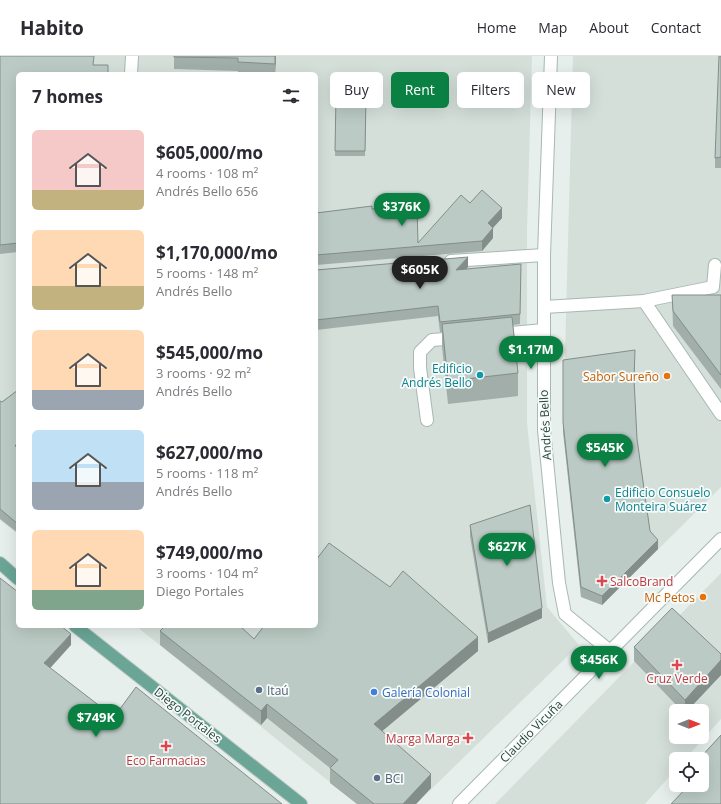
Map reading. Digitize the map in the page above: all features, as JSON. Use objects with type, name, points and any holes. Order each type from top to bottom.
[{"type":"main road","points":[[0,563],[16,577]]},
{"type":"main road","name":"Diego Portales","points":[[78,628],[301,804]]},
{"type":"street","points":[[131,72],[132,56]]},
{"type":"street","name":"Andrés Bello","points":[[551,56],[544,255],[544,430],[559,583],[565,614],[610,651]]},
{"type":"street","points":[[441,262],[496,257],[544,255]]},
{"type":"street","points":[[544,307],[644,300],[713,286],[714,265]]},
{"type":"street","points":[[644,300],[721,414]]},
{"type":"street","points":[[488,335],[543,330]]},
{"type":"street","points":[[427,420],[420,368],[420,352],[432,340],[472,336]]},
{"type":"street","name":"Claudio Vicuña","points":[[459,804],[721,539]]},
{"type":"shaded area","points":[[0,56],[532,56],[527,230],[527,423],[547,607],[579,645],[416,804],[357,804],[138,628],[318,628],[318,72],[16,72],[16,532],[0,520]]},
{"type":"shaded area","points":[[573,56],[721,56],[721,487],[602,605],[581,597],[563,429],[572,108],[590,108],[590,72],[573,72]]},
{"type":"shaded area","points":[[721,573],[721,719],[709,732],[709,704],[669,704],[669,744],[698,744],[691,752],[669,752],[669,777],[645,804],[495,804]]},
{"type":"building","points":[[0,56],[94,56],[93,65],[108,65],[108,72],[16,72],[16,243],[0,245]]},
{"type":"building","points":[[174,56],[275,56],[275,64],[238,62],[238,58]]},
{"type":"building","points":[[719,56],[721,56],[721,157],[715,158]]},
{"type":"building","points":[[336,108],[366,108],[365,151],[335,151]]},
{"type":"building","points":[[482,190],[502,208],[488,223],[493,228],[482,241],[318,255],[318,213],[372,206],[372,209],[417,207],[418,243],[461,195],[470,203]]},
{"type":"building","points":[[468,257],[456,270],[521,264],[520,314],[440,322],[438,306],[318,320],[318,270]]},
{"type":"building","points":[[672,295],[721,295],[721,375],[673,311]]},
{"type":"building","points":[[512,317],[518,373],[448,381],[442,324]]},
{"type":"building","points":[[635,350],[634,379],[637,439],[650,531],[658,540],[602,596],[581,587],[563,422],[563,360]]},
{"type":"building","points":[[16,392],[16,522],[0,509],[0,401],[2,402]]},
{"type":"building","points":[[530,505],[542,608],[488,633],[470,525]]},
{"type":"building","points":[[329,543],[390,587],[403,571],[478,637],[374,724],[431,774],[403,804],[374,804],[330,768],[338,760],[267,704],[261,711],[160,631],[163,628],[242,628],[254,639],[262,628],[318,628],[318,557]]},
{"type":"building","points":[[0,578],[16,590],[16,628],[64,628],[71,634],[44,663],[114,717],[136,687],[282,804],[0,804]]},
{"type":"building","name":"Cruz Verde","points":[[672,608],[721,654],[721,660],[685,700],[634,647]]},
{"type":"building","points":[[721,735],[721,804],[671,804],[682,792],[709,792],[709,752],[706,752]]},
{"type":"place","name":"Edificio Andrés Bello","points":[[480,375]]},
{"type":"place","name":"Sabor Sureño","points":[[667,376]]},
{"type":"place","name":"Edificio Consuelo Monteira Suárez","points":[[607,499]]},
{"type":"place","name":"SalcoBrand","points":[[602,581]]},
{"type":"place","name":"Mc Petos","points":[[703,597]]},
{"type":"place","name":"Cruz Verde","points":[[677,665]]},
{"type":"place","name":"Itaú","points":[[259,690]]},
{"type":"place","name":"Galería Colonial","points":[[374,692]]},
{"type":"place","name":"Marga Marga","points":[[468,738]]},
{"type":"place","name":"Eco Farmacias","points":[[166,746]]},
{"type":"place","name":"BCI","points":[[377,778]]}]
